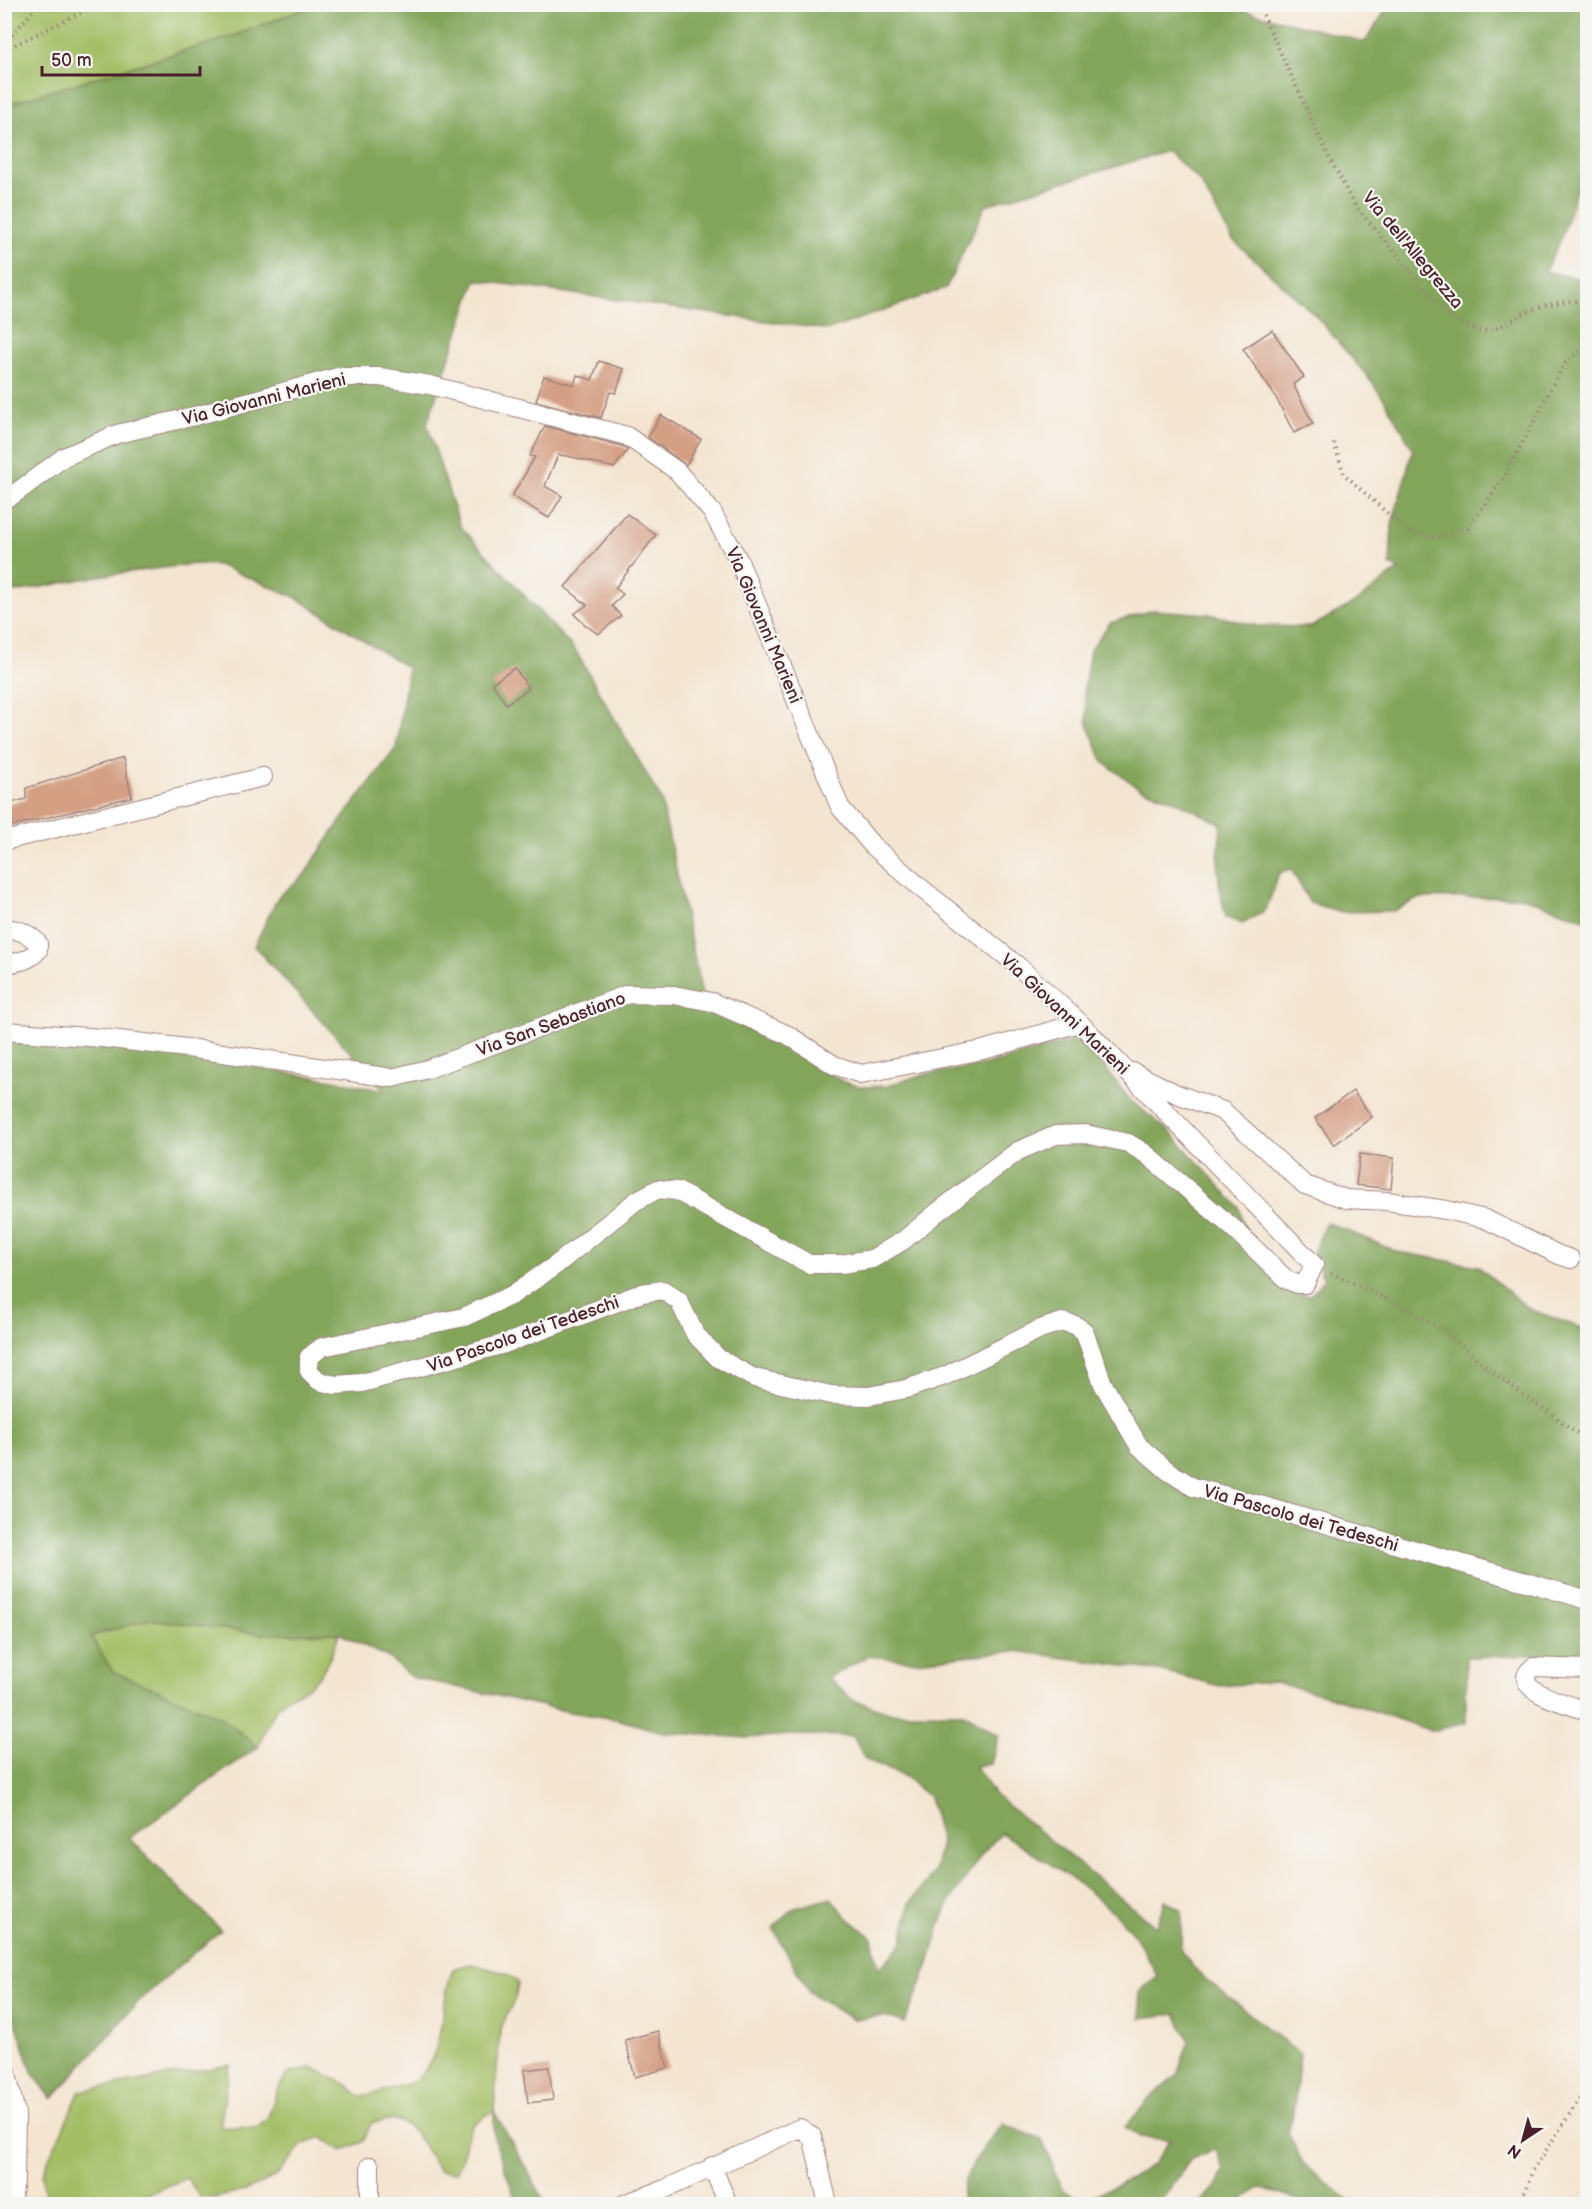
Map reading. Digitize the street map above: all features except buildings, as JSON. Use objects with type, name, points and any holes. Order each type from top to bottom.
[{"type":"street","name":"Via Giovanni Marieni","points":[[4,499],[13,495],[64,457],[117,434],[195,416],[338,377],[380,377],[430,386],[627,436],[676,471],[712,512],[740,561],[840,807],[872,845],[1017,966],[1080,1023],[1314,1265]]},
{"type":"street","points":[[4,841],[263,777]]},
{"type":"street","points":[[4,929],[12,928],[30,935],[38,943],[38,950],[33,957],[25,961],[4,964]]},
{"type":"street","name":"Via San Sebastiano","points":[[4,1031],[102,1038],[195,1049],[392,1078],[428,1070],[628,994],[674,995],[712,1002],[788,1035],[834,1065],[861,1074],[983,1050],[1080,1023]]},
{"type":"street","points":[[1120,1064],[1177,1094],[1224,1111],[1305,1185],[1346,1199],[1386,1201],[1446,1210],[1485,1219],[1559,1256],[1571,1259]]},
{"type":"street","name":"Via Pascolo dei Tedeschi","points":[[1314,1265],[1305,1284],[1287,1280],[1178,1179],[1146,1154],[1128,1143],[1084,1134],[1056,1135],[1018,1151],[904,1240],[872,1259],[841,1264],[808,1264],[677,1191],[658,1189],[636,1201],[556,1265],[512,1295],[464,1317],[322,1347],[309,1357],[309,1371],[319,1381],[335,1385],[362,1383],[504,1344],[642,1293],[663,1290],[679,1301],[694,1334],[718,1358],[754,1378],[831,1395],[869,1396],[906,1389],[945,1376],[1040,1329],[1062,1322],[1075,1325],[1084,1331],[1103,1384],[1139,1446],[1168,1471],[1193,1488],[1268,1507],[1587,1600]]},
{"type":"street","points":[[1587,1669],[1533,1666],[1528,1670],[1527,1676],[1528,1683],[1538,1694],[1587,1711]]},
{"type":"street","points":[[4,2061],[16,2114],[15,2181],[11,2205]]},
{"type":"street","points":[[624,2205],[800,2128],[812,2136],[828,2205]]},
{"type":"street","points":[[370,2166],[370,2205]]},
{"type":"street","points":[[712,2166],[728,2205]]},
{"type":"path","points":[[4,44],[39,4]]},
{"type":"path","points":[[4,50],[99,4]]},
{"type":"path","name":"Via dell'Allegrezza","points":[[1258,4],[1326,151],[1354,204],[1448,316],[1463,326],[1477,330],[1491,330],[1504,326],[1537,308],[1567,301],[1587,302]]},
{"type":"path","points":[[1334,443],[1344,474],[1407,531],[1436,538],[1468,528],[1505,476],[1564,364],[1587,343]]},
{"type":"path","points":[[1314,1265],[1389,1300],[1439,1328],[1501,1379],[1587,1440]]},
{"type":"path","points":[[1520,2205],[1532,2172],[1587,2086]]},
{"type":"green space","points":[[1218,4],[1365,42],[1389,5],[1587,5],[1587,157],[1561,239],[1545,271],[1587,280],[1587,920],[1522,897],[1420,898],[1393,911],[1342,912],[1310,903],[1291,869],[1279,873],[1266,910],[1242,924],[1226,917],[1220,892],[1218,871],[1221,824],[1176,801],[1139,788],[1103,762],[1088,725],[1084,689],[1090,650],[1110,623],[1153,610],[1209,614],[1258,626],[1311,627],[1356,602],[1399,569],[1390,565],[1392,524],[1413,449],[1384,399],[1366,375],[1315,315],[1232,239],[1200,182],[1168,151],[986,205],[946,288],[829,330],[476,280],[427,424],[460,526],[575,650],[661,799],[705,1009],[788,1048],[843,1082],[862,1087],[887,1086],[921,1075],[986,1065],[1082,1038],[1130,1100],[1169,1131],[1239,1207],[1252,1255],[1291,1292],[1310,1296],[1324,1280],[1313,1253],[1326,1222],[1398,1252],[1478,1266],[1529,1309],[1587,1330],[1587,1660],[1537,1655],[1466,1657],[1466,1723],[1432,1731],[1339,1699],[1275,1682],[1220,1686],[1167,1672],[1015,1651],[916,1661],[868,1656],[828,1678],[853,1700],[892,1713],[964,1713],[999,1735],[991,1764],[975,1766],[995,1795],[1156,1927],[1165,1900],[1182,1911],[1181,1951],[1197,1972],[1300,2054],[1294,2110],[1288,2133],[1304,2165],[1354,2204],[1306,2204],[1286,2195],[1260,2188],[1238,2204],[1197,2204],[1215,2188],[1224,2171],[1216,2149],[1191,2159],[1159,2204],[960,2204],[969,2171],[981,2151],[1003,2124],[1042,2140],[1062,2189],[1081,2201],[1130,2179],[1155,2162],[1170,2140],[1140,2137],[1125,2127],[1150,2098],[1177,2075],[1189,2041],[1176,2014],[1141,2018],[1139,1992],[1157,1976],[1134,1935],[1107,1906],[1002,1833],[983,1852],[949,1903],[929,1964],[905,2023],[884,2016],[853,2020],[808,1991],[773,1928],[792,1909],[831,1898],[848,1918],[872,1938],[879,1969],[902,1943],[910,1903],[934,1872],[941,1842],[929,1797],[905,1777],[865,1759],[853,1736],[791,1735],[747,1738],[663,1732],[616,1719],[570,1712],[411,1677],[389,1658],[339,1633],[263,1634],[150,1619],[91,1636],[112,1671],[222,1718],[258,1747],[129,1838],[221,1930],[140,2000],[52,2099],[32,2072],[4,1986],[4,1042],[127,1048],[334,1080],[385,1091],[254,946],[278,897],[304,875],[337,826],[396,748],[408,668],[295,597],[218,565],[195,564],[98,576],[5,594],[5,105],[234,36],[313,5]]},
{"type":"green space","points":[[5,5],[313,5],[234,36],[5,105]]},
{"type":"green space","points":[[150,1619],[263,1634],[339,1633],[325,1668],[316,1680],[279,1705],[269,1720],[258,1747],[222,1718],[111,1671],[91,1636]]},
{"type":"green space","points":[[471,1964],[505,1973],[518,1982],[516,1996],[500,2030],[494,2111],[473,2125],[456,2172],[439,2171],[415,2134],[403,2123],[390,2119],[371,2123],[364,2141],[342,2151],[321,2137],[302,2145],[276,2176],[245,2191],[213,2198],[200,2197],[187,2178],[123,2204],[46,2204],[42,2174],[80,2091],[230,2065],[220,2127],[256,2128],[267,2120],[277,2091],[287,2074],[312,2067],[347,2085],[360,2096],[406,2085],[422,2074],[431,2062],[453,1969]]},
{"type":"green space","points":[[494,2111],[546,2204],[517,2204],[494,2138]]},
{"type":"waterway","points":[[4,20],[17,4]]}]
